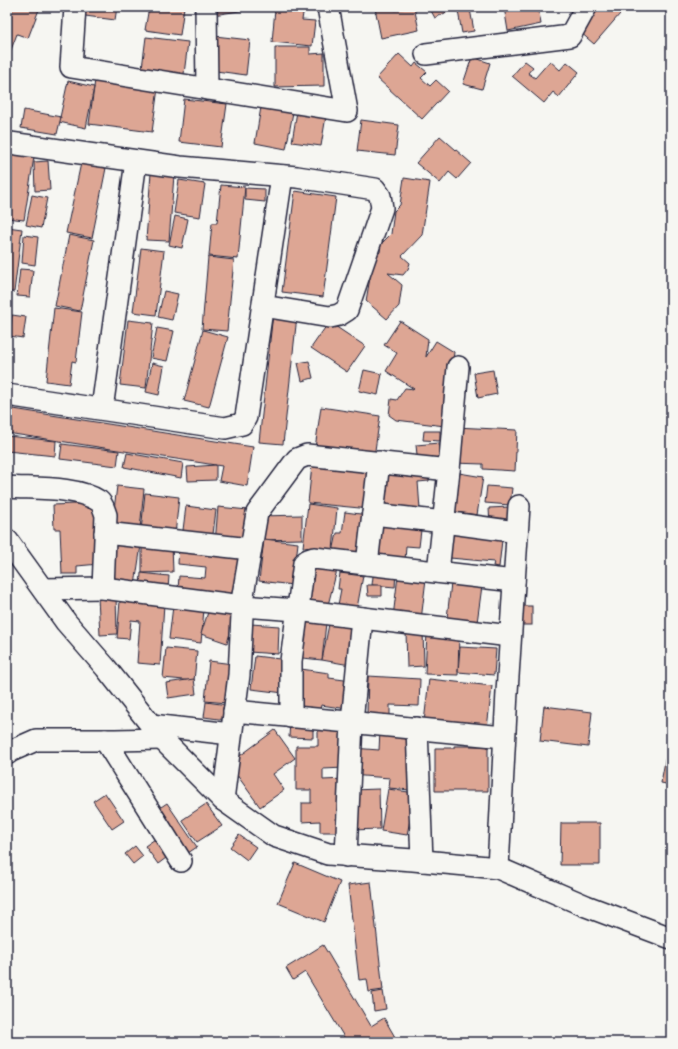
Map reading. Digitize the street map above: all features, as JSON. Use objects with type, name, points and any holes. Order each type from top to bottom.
[{"type":"street","points":[[75,7],[71,68],[347,111],[328,7]]},
{"type":"street","points":[[206,7],[207,89]]},
{"type":"street","points":[[426,54],[570,36],[586,7]]},
{"type":"street","points":[[7,144],[10,143],[180,167],[282,176],[375,189],[380,196],[382,208],[347,310],[339,315],[330,317],[263,306]]},
{"type":"street","points":[[102,409],[136,161]]},
{"type":"street","points":[[7,395],[225,428],[242,424],[246,417],[282,176]]},
{"type":"street","points":[[438,572],[458,367]]},
{"type":"street","points":[[223,800],[238,675],[242,606],[257,513],[297,459],[307,454],[449,470]]},
{"type":"street","points":[[367,564],[379,462]]},
{"type":"street","points":[[7,487],[74,491],[99,501],[104,506],[106,515],[103,588]]},
{"type":"street","points":[[498,868],[504,737],[519,506]]},
{"type":"street","points":[[373,514],[517,532]]},
{"type":"street","points":[[105,533],[250,549]]},
{"type":"street","points":[[7,540],[66,622],[106,668],[157,732],[223,800],[274,836],[328,854],[498,868],[586,906],[671,938]]},
{"type":"street","points":[[291,717],[291,661],[304,563],[308,560],[314,558],[514,581]]},
{"type":"street","points":[[43,589],[103,588],[242,606],[297,610],[510,636]]},
{"type":"street","points":[[346,856],[352,722],[362,618]]},
{"type":"street","points":[[234,711],[504,737]]},
{"type":"street","points":[[417,728],[422,861]]},
{"type":"street","points":[[7,754],[36,740],[105,740],[157,732],[231,734]]},
{"type":"street","points":[[105,740],[181,861]]},
{"type":"building","points":[[7,7],[40,7],[28,38],[17,34],[7,60]]},
{"type":"building","points":[[79,7],[117,7],[115,20],[78,15]]},
{"type":"building","points":[[149,7],[184,7],[180,35],[145,30]]},
{"type":"building","points":[[212,7],[246,7],[246,10],[213,15]]},
{"type":"building","points":[[258,7],[304,7],[302,20],[315,21],[312,46],[272,42],[275,9]]},
{"type":"building","points":[[395,7],[395,10],[414,7],[419,30],[381,38],[375,8]]},
{"type":"building","points":[[429,7],[445,7],[447,12],[435,18]]},
{"type":"building","points":[[504,7],[538,7],[541,24],[508,31]]},
{"type":"building","points":[[585,7],[626,7],[594,44],[573,26]]},
{"type":"building","points":[[470,9],[474,31],[462,33],[458,11]]},
{"type":"building","points":[[206,35],[250,40],[246,75],[201,69]]},
{"type":"building","points":[[146,37],[188,42],[184,74],[142,68]]},
{"type":"building","points":[[275,47],[310,47],[310,54],[324,53],[324,86],[275,87]]},
{"type":"building","points":[[399,54],[413,67],[416,63],[427,72],[421,78],[430,86],[436,80],[448,91],[422,119],[377,78]]},
{"type":"building","points":[[472,57],[490,63],[482,89],[463,84]]},
{"type":"building","points":[[525,61],[533,67],[528,73],[535,78],[550,61],[560,70],[567,62],[579,72],[559,97],[553,92],[544,103],[512,76]]},
{"type":"building","points":[[95,80],[158,88],[152,132],[89,124]]},
{"type":"building","points":[[68,81],[94,87],[86,128],[59,122]]},
{"type":"building","points":[[184,99],[227,104],[221,147],[179,142]]},
{"type":"building","points":[[262,101],[294,107],[286,149],[255,143]]},
{"type":"building","points":[[298,105],[327,110],[321,146],[292,142]]},
{"type":"building","points":[[24,110],[61,117],[57,134],[21,128]]},
{"type":"building","points":[[361,120],[399,125],[395,155],[357,151]]},
{"type":"building","points":[[440,136],[471,163],[457,179],[449,172],[440,183],[416,163]]},
{"type":"building","points":[[10,153],[34,157],[24,220],[7,218],[7,175]]},
{"type":"building","points":[[48,161],[50,190],[35,191],[34,162]]},
{"type":"building","points":[[81,163],[106,168],[92,238],[66,233]]},
{"type":"building","points":[[151,173],[174,175],[169,241],[146,240]]},
{"type":"building","points":[[404,178],[430,182],[422,235],[402,256],[410,263],[408,269],[403,275],[388,273],[402,285],[399,306],[387,319],[366,301],[373,260],[380,252],[381,244],[391,234],[394,211],[400,205]]},
{"type":"building","points":[[179,180],[205,184],[200,217],[174,213]]},
{"type":"building","points":[[221,185],[245,187],[238,259],[209,256],[212,223],[217,223]]},
{"type":"building","points":[[245,188],[265,189],[265,202],[245,200]]},
{"type":"building","points":[[295,191],[336,197],[323,297],[282,292]]},
{"type":"building","points":[[32,195],[47,198],[41,228],[26,225]]},
{"type":"building","points":[[175,216],[188,219],[182,248],[169,245]]},
{"type":"building","points":[[7,227],[22,229],[14,292],[7,292]]},
{"type":"building","points":[[24,235],[38,237],[35,265],[22,263]]},
{"type":"building","points":[[69,235],[94,240],[80,311],[55,306]]},
{"type":"building","points":[[141,248],[164,251],[156,315],[133,312]]},
{"type":"building","points":[[208,257],[234,260],[227,331],[202,329]]},
{"type":"building","points":[[20,269],[33,270],[30,297],[17,296]]},
{"type":"building","points":[[164,291],[178,294],[172,320],[158,317]]},
{"type":"building","points":[[7,300],[10,300],[7,333]]},
{"type":"building","points":[[54,308],[82,312],[76,362],[72,361],[69,384],[46,381]]},
{"type":"building","points":[[273,313],[297,316],[283,444],[259,442]]},
{"type":"building","points":[[12,315],[26,317],[23,338],[9,336]]},
{"type":"building","points":[[128,320],[153,323],[146,388],[120,385]]},
{"type":"building","points":[[400,321],[428,339],[426,357],[436,341],[454,352],[445,426],[396,420],[389,415],[391,399],[397,400],[405,388],[414,389],[386,371],[397,353],[384,345]]},
{"type":"building","points":[[329,322],[365,346],[347,372],[311,348]]},
{"type":"building","points":[[157,328],[174,331],[167,361],[151,358]]},
{"type":"building","points":[[203,330],[228,337],[209,407],[184,401]]},
{"type":"building","points":[[309,361],[313,378],[302,381],[298,363]]},
{"type":"building","points":[[152,363],[164,366],[159,395],[146,392]]},
{"type":"building","points":[[364,370],[382,374],[378,395],[359,391]]},
{"type":"building","points":[[493,370],[497,394],[478,398],[474,373]]},
{"type":"building","points":[[321,407],[380,416],[374,457],[315,448]]},
{"type":"building","points":[[7,408],[253,447],[247,486],[219,481],[222,466],[7,433]]},
{"type":"building","points":[[455,427],[517,430],[515,471],[483,469],[483,464],[453,463]]},
{"type":"building","points":[[424,431],[440,431],[440,441],[423,440]]},
{"type":"building","points":[[7,436],[56,441],[55,456],[7,451]]},
{"type":"building","points":[[439,443],[441,463],[418,465],[416,445]]},
{"type":"building","points":[[62,444],[119,451],[117,466],[60,459]]},
{"type":"building","points":[[127,453],[183,463],[181,478],[124,467]]},
{"type":"building","points":[[216,465],[216,480],[188,481],[187,467]]},
{"type":"building","points":[[312,465],[373,471],[370,509],[308,503]]},
{"type":"building","points":[[429,469],[429,481],[418,482],[420,509],[386,512],[383,475]]},
{"type":"building","points":[[453,472],[483,477],[477,515],[447,511]]},
{"type":"building","points":[[117,486],[144,489],[140,529],[112,526]]},
{"type":"building","points":[[487,486],[512,488],[510,505],[485,503]]},
{"type":"building","points":[[145,493],[179,497],[175,535],[141,531]]},
{"type":"building","points":[[96,503],[99,564],[77,566],[77,574],[62,574],[60,529],[54,529],[53,505]]},
{"type":"building","points":[[308,504],[337,508],[333,550],[303,547]]},
{"type":"building","points":[[186,506],[216,510],[212,542],[182,538]]},
{"type":"building","points":[[218,507],[248,510],[245,545],[215,543]]},
{"type":"building","points":[[509,507],[510,524],[490,526],[489,508]]},
{"type":"building","points":[[345,512],[368,515],[361,556],[333,552],[337,533],[342,533]]},
{"type":"building","points":[[302,515],[302,539],[260,540],[260,516]]},
{"type":"building","points":[[380,518],[409,521],[409,529],[421,530],[419,547],[406,546],[405,561],[376,558]]},
{"type":"building","points":[[454,527],[503,531],[499,567],[493,566],[494,562],[450,558]]},
{"type":"building","points":[[264,539],[298,543],[293,585],[259,581]]},
{"type":"building","points":[[112,540],[141,545],[135,585],[105,580]]},
{"type":"building","points":[[172,544],[173,572],[142,573],[142,545]]},
{"type":"building","points":[[179,546],[240,551],[237,595],[178,590],[179,576],[205,578],[206,567],[178,564]]},
{"type":"building","points":[[315,565],[337,570],[328,605],[306,600]]},
{"type":"building","points":[[374,568],[396,571],[395,587],[372,585]]},
{"type":"building","points":[[141,573],[169,576],[168,589],[140,587]]},
{"type":"building","points":[[340,573],[363,576],[357,608],[338,605],[341,589],[338,589]]},
{"type":"building","points":[[398,576],[426,579],[421,620],[393,617]]},
{"type":"building","points":[[451,583],[482,586],[476,630],[446,627]]},
{"type":"building","points":[[367,585],[382,585],[382,596],[368,596]]},
{"type":"building","points":[[116,596],[117,634],[100,635],[98,597]]},
{"type":"building","points":[[120,601],[164,604],[160,665],[137,663],[140,621],[131,620],[129,639],[117,638]]},
{"type":"building","points":[[173,606],[204,609],[201,643],[169,639]]},
{"type":"building","points":[[520,606],[532,606],[532,625],[520,625]]},
{"type":"building","points":[[209,609],[235,617],[227,643],[201,634]]},
{"type":"building","points":[[298,619],[326,623],[322,660],[293,657]]},
{"type":"building","points":[[330,619],[358,624],[350,665],[322,660]]},
{"type":"building","points":[[251,624],[279,626],[278,654],[249,652]]},
{"type":"building","points":[[423,631],[424,666],[407,667],[406,632]]},
{"type":"building","points":[[427,632],[459,633],[458,675],[425,674]]},
{"type":"building","points":[[460,647],[496,649],[494,675],[458,672]]},
{"type":"building","points":[[166,648],[197,651],[194,681],[163,678]]},
{"type":"building","points":[[255,656],[288,660],[284,693],[251,689]]},
{"type":"building","points":[[209,661],[233,664],[228,703],[205,701]]},
{"type":"building","points":[[301,669],[329,673],[329,678],[352,681],[348,709],[321,705],[320,710],[296,707]]},
{"type":"building","points":[[368,676],[420,679],[419,706],[390,705],[390,715],[367,714]]},
{"type":"building","points":[[194,679],[196,694],[168,698],[166,683]]},
{"type":"building","points":[[429,679],[492,686],[487,728],[424,722]]},
{"type":"building","points":[[206,702],[228,705],[226,720],[204,717]]},
{"type":"building","points":[[544,706],[592,712],[588,747],[540,741]]},
{"type":"building","points":[[290,721],[313,722],[313,738],[289,737]]},
{"type":"building","points":[[345,725],[345,768],[323,769],[323,780],[345,779],[345,832],[320,832],[320,821],[302,822],[302,803],[311,803],[311,790],[296,790],[296,746],[318,746],[318,726]]},
{"type":"building","points":[[275,730],[295,758],[273,774],[284,790],[260,807],[229,764]]},
{"type":"building","points":[[380,731],[414,734],[410,790],[389,788],[390,778],[350,775],[353,748],[379,750]]},
{"type":"building","points":[[454,746],[488,746],[488,791],[435,791],[435,748],[454,748]]},
{"type":"building","points":[[667,750],[671,751],[671,785],[661,783]]},
{"type":"building","points":[[379,789],[380,829],[352,830],[352,790]]},
{"type":"building","points":[[388,789],[415,793],[407,835],[381,831]]},
{"type":"building","points":[[105,793],[124,821],[112,829],[93,801]]},
{"type":"building","points":[[167,803],[197,847],[185,855],[155,811]]},
{"type":"building","points":[[206,804],[222,826],[197,842],[182,820]]},
{"type":"building","points":[[561,823],[600,823],[600,865],[560,865]]},
{"type":"building","points":[[239,835],[256,847],[247,860],[230,847]]},
{"type":"building","points":[[158,837],[170,855],[158,864],[145,846]]},
{"type":"building","points":[[135,846],[143,856],[133,864],[125,854]]},
{"type":"building","points":[[295,863],[340,882],[324,922],[278,903]]},
{"type":"building","points":[[371,882],[383,990],[369,992],[367,979],[359,980],[348,885]]},
{"type":"building","points":[[323,945],[371,1026],[384,1018],[395,1037],[386,1042],[347,1042],[305,972],[293,980],[286,968]]},
{"type":"building","points":[[383,991],[386,1009],[374,1011],[372,993]]}]
